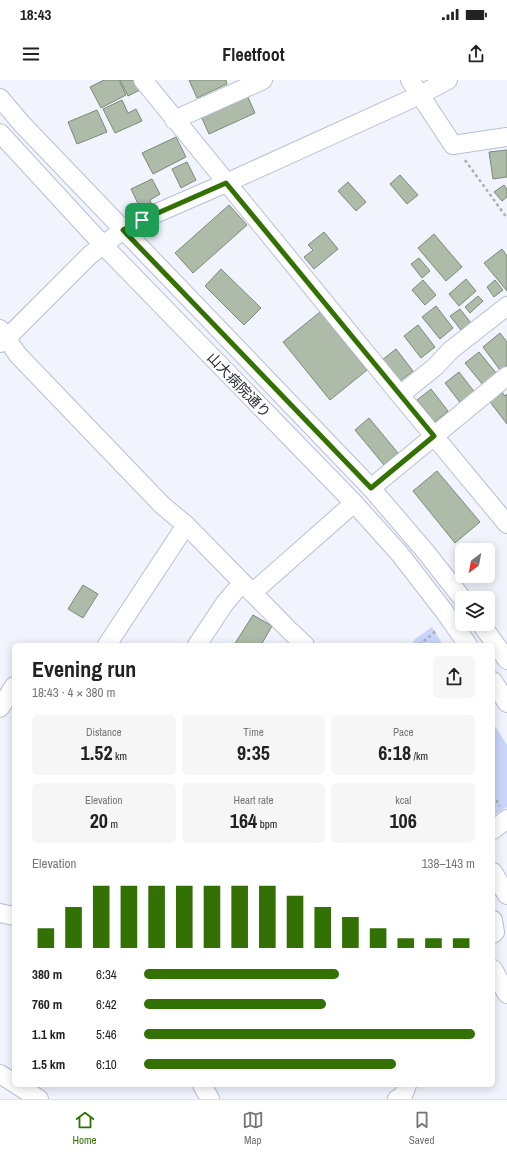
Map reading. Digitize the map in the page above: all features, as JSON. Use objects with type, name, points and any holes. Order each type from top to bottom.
[{"type":"street","points":[[143,80],[174,120],[507,524]]},
{"type":"street","points":[[174,120],[263,80]]},
{"type":"street","points":[[303,643],[186,525],[162,505],[2,337],[90,255],[123,230],[142,220],[226,183],[415,87],[448,80]]},
{"type":"street","points":[[415,87],[453,145],[507,137]]},
{"type":"street","name":"山大病院通り","points":[[0,98],[123,230],[371,488],[425,551],[456,591]]},
{"type":"street","name":"山大病院通り","points":[[0,133],[103,245],[354,503],[399,554],[444,611],[467,643]]},
{"type":"street","points":[[400,395],[435,367],[451,350],[507,306]]},
{"type":"street","points":[[371,488],[507,376]]},
{"type":"street","points":[[197,643],[225,603],[247,588],[354,503]]},
{"type":"street","points":[[108,643],[186,525]]},
{"type":"street","points":[[486,631],[495,643]]},
{"type":"street","points":[[495,643],[507,660]]},
{"type":"street","points":[[495,684],[507,703]]},
{"type":"street","points":[[0,708],[12,689]]},
{"type":"street","points":[[495,828],[507,819]]},
{"type":"street","points":[[495,875],[507,895]]},
{"type":"street","points":[[0,913],[12,916]]},
{"type":"street","points":[[495,973],[507,994]]},
{"type":"street","points":[[0,1074],[12,1082]]},
{"type":"street","points":[[20,1087],[39,1099]]},
{"type":"street","points":[[203,1087],[210,1099]]},
{"type":"street","points":[[397,1099],[403,1096],[407,1087]]},
{"type":"path","points":[[453,145],[507,218]]},
{"type":"path","points":[[422,643],[438,630]]},
{"type":"shaded area","points":[[432,627],[442,643],[412,643],[415,639]]},
{"type":"shaded area","points":[[495,726],[507,745],[507,807],[495,815]]},
{"type":"building","points":[[104,80],[119,80],[126,95],[101,108],[90,87]]},
{"type":"building","points":[[120,80],[136,80],[140,90],[128,96]]},
{"type":"building","points":[[189,80],[226,80],[227,84],[197,98]]},
{"type":"building","points":[[246,93],[255,113],[209,134],[200,114]]},
{"type":"building","points":[[122,100],[128,113],[136,109],[142,121],[115,133],[103,109]]},
{"type":"building","points":[[97,110],[107,132],[77,144],[68,122]]},
{"type":"building","points":[[176,137],[186,157],[153,174],[142,153]]},
{"type":"building","points":[[507,150],[507,177],[493,179],[489,152]]},
{"type":"building","points":[[187,162],[196,180],[181,188],[172,169]]},
{"type":"building","points":[[400,175],[418,195],[407,204],[390,184]]},
{"type":"building","points":[[152,179],[160,194],[150,200],[152,205],[141,210],[131,189]]},
{"type":"building","points":[[348,182],[366,202],[356,211],[338,191]]},
{"type":"building","points":[[504,185],[507,189],[507,197],[502,201],[494,192]]},
{"type":"building","points":[[229,205],[247,225],[193,273],[175,253]]},
{"type":"building","points":[[324,232],[338,249],[314,269],[304,257],[313,250],[308,245]]},
{"type":"building","points":[[434,234],[462,267],[446,281],[418,248]]},
{"type":"building","points":[[502,249],[507,256],[507,291],[484,263]]},
{"type":"building","points":[[419,258],[430,271],[422,278],[411,264]]},
{"type":"building","points":[[221,269],[261,308],[244,325],[205,286]]},
{"type":"building","points":[[466,279],[476,291],[459,306],[449,294]]},
{"type":"building","points":[[423,280],[436,295],[425,305],[412,290]]},
{"type":"building","points":[[495,280],[503,290],[494,297],[487,287]]},
{"type":"building","points":[[478,296],[483,301],[470,313],[465,307]]},
{"type":"building","points":[[436,306],[453,328],[440,339],[422,317]]},
{"type":"building","points":[[460,309],[471,323],[461,330],[450,316]]},
{"type":"building","points":[[320,312],[367,370],[330,400],[283,342]]},
{"type":"building","points":[[418,325],[435,347],[421,358],[404,336]]},
{"type":"building","points":[[500,333],[507,342],[507,365],[500,370],[483,347]]},
{"type":"building","points":[[396,349],[413,371],[399,382],[382,360]]},
{"type":"building","points":[[479,352],[497,374],[483,385],[465,363]]},
{"type":"building","points":[[459,372],[476,394],[462,405],[445,383]]},
{"type":"building","points":[[431,389],[448,411],[435,422],[417,400]]},
{"type":"building","points":[[502,392],[505,396],[507,394],[507,424],[490,402]]},
{"type":"building","points":[[369,418],[398,453],[384,465],[355,430]]},
{"type":"building","points":[[437,471],[480,522],[455,543],[413,491]]},
{"type":"building","points":[[83,585],[98,594],[83,618],[68,609]]},
{"type":"building","points":[[253,615],[272,626],[262,643],[235,643]]},
{"type":"route","points":[[226,183],[434,436],[371,488],[123,230],[142,220],[226,183]]}]
